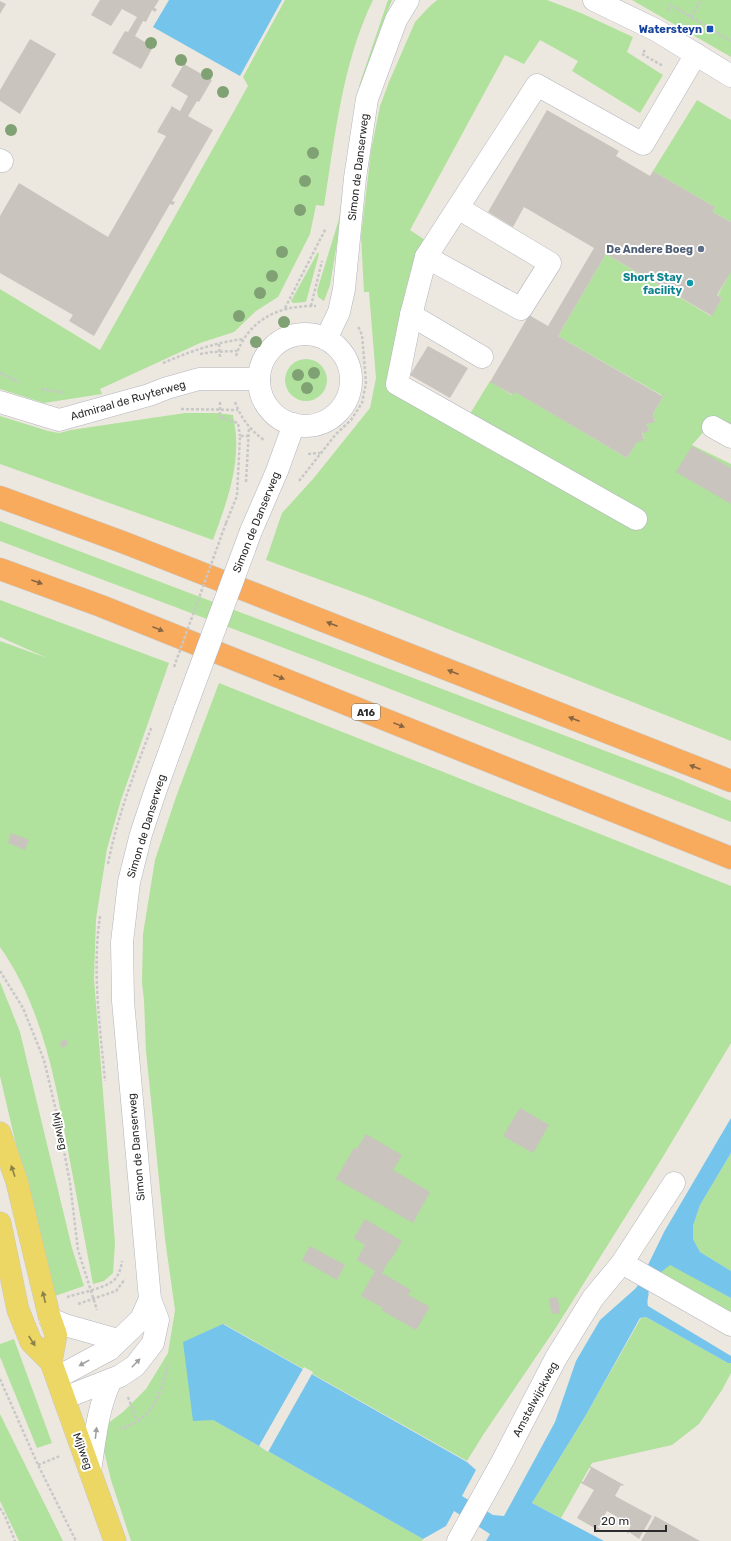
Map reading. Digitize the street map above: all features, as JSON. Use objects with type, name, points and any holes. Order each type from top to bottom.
[{"type":"highway","points":[[0,497],[125,543],[731,781]]},
{"type":"highway","name":"A16","points":[[0,569],[108,609],[731,858]]},
{"type":"main road","name":"Mijlweg","points":[[0,1133],[17,1182],[50,1319],[56,1335],[55,1370],[115,1541]]},
{"type":"main road","points":[[0,1223],[18,1310],[31,1342],[55,1370]]},
{"type":"street","name":"Simon de Danserweg","points":[[326,339],[339,312],[344,290],[355,178],[367,99],[396,20],[408,0]]},
{"type":"street","points":[[594,0],[656,30],[731,76]]},
{"type":"street","points":[[636,519],[397,384],[411,315],[426,257],[536,85],[644,144],[696,54]]},
{"type":"street","points":[[426,257],[521,309],[550,263],[458,208]]},
{"type":"street","points":[[411,315],[482,357]]},
{"type":"street","points":[[303,334],[318,336],[326,339],[340,350],[349,365],[351,382],[348,396],[342,407],[328,420],[312,425],[294,424],[280,418],[269,408],[262,394],[259,379],[265,357],[275,345],[288,337],[303,334]]},
{"type":"street","name":"Admiraal de Ruyterweg","points":[[0,402],[59,420],[149,395],[199,379],[259,379]]},
{"type":"street","name":"Simon de Danserweg","points":[[64,1398],[120,1376],[135,1366],[153,1344],[158,1320],[150,1299],[123,1001],[122,942],[129,882],[155,792],[251,531],[277,472],[294,424]]},
{"type":"street","name":"Amstelwijckweg","points":[[458,1541],[502,1462],[560,1352],[593,1298],[622,1263],[674,1183]]},
{"type":"street","points":[[622,1263],[731,1325]]},
{"type":"street","points":[[55,1370],[110,1349],[141,1318],[150,1299]]},
{"type":"street","points":[[50,1319],[65,1325],[118,1340]]},
{"type":"street","points":[[90,1471],[98,1414],[111,1380]]},
{"type":"path","points":[[691,17],[731,41]]},
{"type":"path","name":"Simon de Danserweg","points":[[311,306],[293,306],[285,309],[330,222]]},
{"type":"path","points":[[327,234],[328,228]]},
{"type":"path","points":[[320,454],[336,434],[351,420],[359,408],[366,383],[362,335],[360,329],[346,316],[339,312],[319,306],[311,306],[323,254]]},
{"type":"path","points":[[160,365],[196,350],[232,340],[244,339]]},
{"type":"path","points":[[0,373],[20,382]]},
{"type":"path","points":[[39,388],[68,393]]},
{"type":"path","points":[[149,395],[182,410],[238,410]]},
{"type":"path","points":[[172,672],[237,496],[240,436],[248,436],[249,427]]},
{"type":"path","name":"Mijlweg","points":[[0,971],[23,1008],[44,1060],[58,1120],[70,1183],[78,1250],[94,1299]]},
{"type":"path","points":[[0,1379],[38,1464],[76,1541]]},
{"type":"path","points":[[0,1508],[5,1516],[15,1541]]},
{"type":"green space","points":[[285,0],[373,0],[362,24],[347,75],[336,127],[324,206],[316,205],[310,234],[278,297],[256,311],[234,332],[200,343],[100,389],[102,394],[44,403],[0,389],[0,289],[100,350],[248,86],[243,77]]},
{"type":"green space","points":[[388,0],[392,0],[378,35],[365,77],[330,285],[324,301],[318,297],[317,291],[339,219],[355,107],[360,83]]},
{"type":"green space","points":[[437,0],[547,0],[581,13],[633,37],[627,52],[663,75],[640,113],[572,71],[578,61],[540,40],[524,64],[505,55],[410,230],[425,240],[416,254],[406,288],[390,388],[462,427],[490,381],[512,395],[514,391],[627,458],[637,441],[644,439],[642,432],[649,431],[647,424],[655,421],[653,414],[663,396],[558,336],[606,254],[711,316],[722,298],[718,295],[731,271],[731,434],[711,423],[692,445],[731,464],[731,741],[367,597],[266,560],[282,513],[313,479],[370,408],[376,378],[369,292],[364,292],[361,236],[371,151],[380,106],[415,22]]},
{"type":"green space","points":[[632,0],[731,0],[731,57]]},
{"type":"green space","points":[[697,100],[731,120],[731,222],[713,212],[715,207],[653,171]]},
{"type":"green space","points":[[318,252],[319,254],[306,302],[293,303],[291,301]]},
{"type":"green space","points":[[302,359],[310,359],[318,362],[324,368],[327,380],[324,392],[318,398],[310,401],[302,401],[294,398],[288,392],[285,384],[285,376],[288,368],[294,362]]},
{"type":"green space","points":[[185,413],[216,413],[233,415],[236,434],[236,450],[233,477],[213,540],[0,464],[0,416],[59,433]]},
{"type":"green space","points":[[0,521],[674,777],[731,801],[731,822],[313,659],[0,541]]},
{"type":"green space","points":[[0,600],[169,663],[121,800],[107,849],[96,919],[94,979],[115,1243],[113,1273],[104,1281],[93,1284],[59,1101],[46,1047],[27,995],[15,970],[0,947],[0,641],[47,658],[0,637]]},
{"type":"green space","points":[[219,683],[731,886],[731,1043],[661,1160],[557,1326],[467,1461],[224,1324],[193,1420],[213,1420],[423,1539],[422,1541],[131,1541],[111,1480],[99,1430],[123,1412],[146,1389],[168,1353],[175,1310],[165,1239],[146,1051],[142,983],[143,934],[155,860],[176,797]]},
{"type":"green space","points":[[0,982],[20,1032],[72,1248],[84,1286],[55,1296],[31,1209],[0,1076]]},
{"type":"green space","points":[[731,1153],[731,1271],[700,1252],[693,1239],[693,1226],[700,1205]]},
{"type":"green space","points":[[670,1264],[731,1298],[731,1314],[660,1273]]},
{"type":"green space","points":[[646,1317],[728,1363],[731,1363],[731,1373],[722,1390],[699,1424],[672,1445],[592,1463],[561,1518],[532,1503],[586,1415],[641,1318]]},
{"type":"green space","points":[[14,1339],[52,1443],[37,1448],[0,1357],[0,1344]]},
{"type":"green space","points":[[0,1414],[63,1541],[19,1541],[0,1501]]},
{"type":"water","points":[[169,0],[282,0],[240,76],[153,27]]},
{"type":"water","points":[[731,1118],[731,1153],[700,1205],[693,1226],[693,1239],[700,1252],[731,1271],[731,1298],[670,1265],[660,1273],[647,1267],[664,1232]]},
{"type":"water","points":[[639,1284],[648,1289],[648,1306],[731,1356],[731,1363],[728,1363],[646,1317],[640,1318],[586,1415],[532,1503],[604,1541],[486,1541],[490,1534],[454,1511],[446,1526],[423,1539],[213,1420],[193,1421],[183,1342],[223,1324],[467,1462],[476,1470],[462,1496],[493,1515],[504,1516],[555,1422],[576,1361],[600,1320]]},
{"type":"pier","points":[[304,1367],[313,1372],[268,1452],[259,1446]]},
{"type":"building","points":[[100,0],[159,0],[154,8],[157,9],[155,12],[152,10],[146,22],[143,21],[135,36],[153,47],[141,69],[112,53],[125,31],[128,32],[137,17],[122,9],[111,26],[91,15]]},
{"type":"building","points":[[0,1],[6,4],[0,14]]},
{"type":"building","points":[[30,39],[56,54],[20,114],[0,101],[0,90]]},
{"type":"building","points":[[184,64],[212,80],[199,102],[197,101],[188,116],[213,130],[172,201],[175,202],[173,205],[170,204],[94,336],[69,321],[73,315],[0,273],[0,216],[19,183],[108,237],[166,136],[157,132],[171,106],[180,111],[188,96],[171,86]]},
{"type":"building","name":"Short Stay facility","points":[[547,110],[619,151],[616,156],[650,176],[653,171],[715,207],[713,212],[731,222],[731,272],[717,295],[722,298],[712,316],[606,254],[558,336],[662,396],[665,393],[653,414],[655,422],[647,424],[649,431],[642,433],[644,440],[637,442],[627,458],[515,392],[513,395],[490,382],[529,315],[548,326],[594,248],[524,207],[513,227],[488,212]]},
{"type":"building","points":[[428,346],[468,368],[450,398],[410,375]]},
{"type":"building","points":[[692,446],[731,468],[731,504],[676,472]]},
{"type":"building","points":[[11,833],[29,840],[25,850],[8,843]]},
{"type":"building","points":[[66,1039],[68,1045],[62,1048],[60,1042]]},
{"type":"building","points":[[520,1108],[549,1125],[533,1153],[503,1136]]},
{"type":"building","points":[[366,1134],[402,1155],[393,1170],[430,1192],[413,1223],[336,1179],[354,1148],[357,1149]]},
{"type":"building","points":[[365,1219],[402,1241],[382,1273],[411,1290],[408,1295],[430,1307],[416,1330],[381,1310],[383,1308],[361,1296],[375,1271],[357,1260],[365,1245],[354,1238]]},
{"type":"building","points":[[310,1246],[345,1265],[337,1280],[302,1260]]},
{"type":"building","points":[[556,1297],[558,1299],[560,1313],[552,1314],[549,1301],[550,1298]]},
{"type":"building","points":[[590,1466],[624,1485],[621,1485],[615,1496],[652,1516],[639,1539],[629,1532],[628,1534],[627,1533],[631,1525],[607,1511],[600,1523],[602,1524],[601,1526],[599,1525],[597,1527],[600,1529],[598,1530],[577,1518],[594,1490],[581,1483],[591,1468],[589,1468]]},
{"type":"building","points":[[655,1516],[700,1541],[641,1541]]},
{"type":"place","name":"Watersteyn","points":[[710,29]]},
{"type":"place","name":"De Andere Boeg","points":[[701,249]]},
{"type":"place","name":"Short Stay facility","points":[[690,283]]}]
